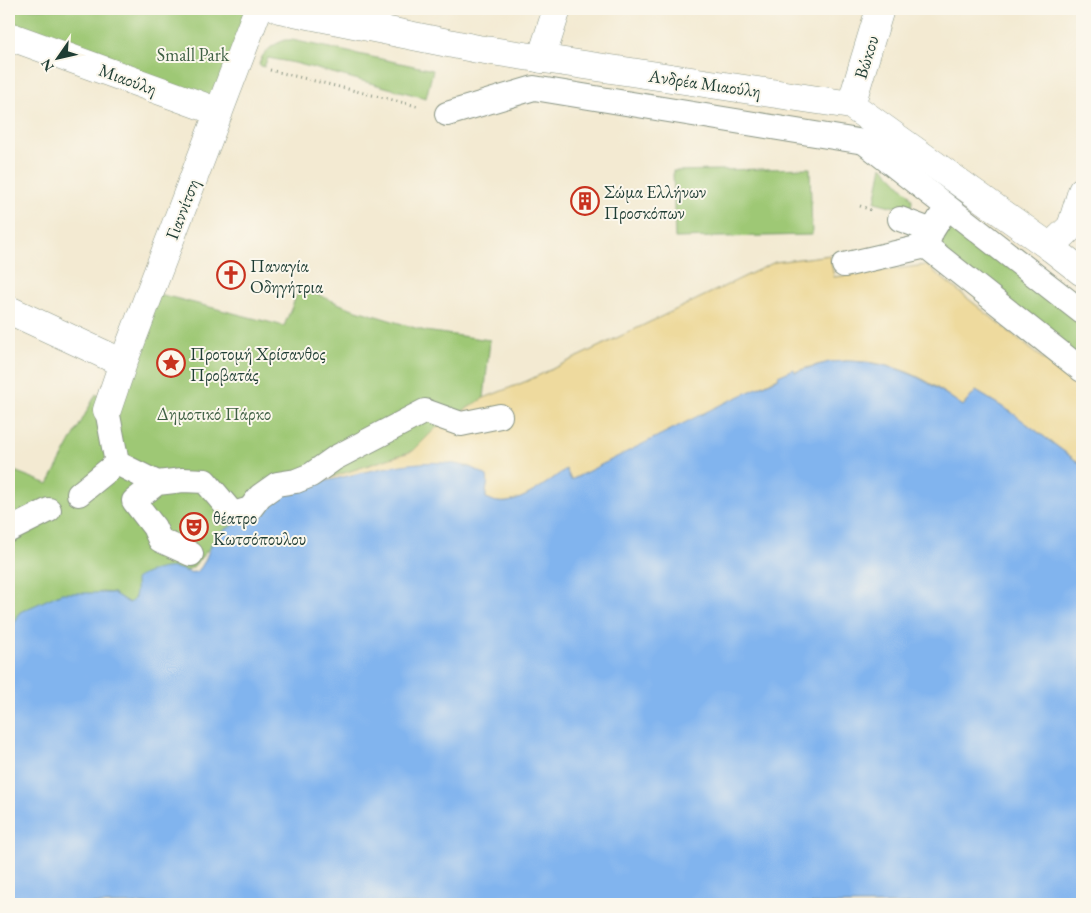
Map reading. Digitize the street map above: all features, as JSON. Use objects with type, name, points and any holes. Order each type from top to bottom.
[{"type":"street","name":"Γιαννίτση","points":[[107,410],[123,363],[258,9]]},
{"type":"street","name":"Ανδρέα Μιαούλη","points":[[279,9],[478,49],[851,105],[1050,247],[1082,272]]},
{"type":"street","points":[[541,59],[557,9]]},
{"type":"street","name":"Βώκου","points":[[851,105],[880,9]]},
{"type":"street","name":"Μιαούλη","points":[[9,36],[219,112]]},
{"type":"street","points":[[447,114],[534,88],[864,142],[1082,312]]},
{"type":"street","points":[[1050,247],[1071,226],[1082,191]]},
{"type":"street","points":[[844,265],[929,239],[947,207]]},
{"type":"street","points":[[900,219],[929,239],[1082,370]]},
{"type":"street","points":[[9,310],[123,363]]},
{"type":"street","points":[[107,410],[117,463]]},
{"type":"street","points":[[191,554],[160,540],[154,527],[134,501],[157,483],[183,480],[205,481],[233,514],[250,509],[260,496],[277,484],[311,475],[336,458],[425,411],[461,424],[500,416]]},
{"type":"street","points":[[117,463],[157,483]]},
{"type":"street","points":[[79,494],[117,463]]},
{"type":"street","points":[[9,530],[49,510]]},
{"type":"path","points":[[232,78],[254,70],[275,71],[447,114]]},
{"type":"green space","name":"Small Park","points":[[9,9],[258,9],[219,112],[9,36]]},
{"type":"green space","points":[[285,40],[433,70],[426,98],[295,63],[268,58],[264,67],[259,65],[262,56],[268,50]]},
{"type":"green space","points":[[882,166],[909,194],[912,200],[911,211],[875,202]]},
{"type":"green space","points":[[810,168],[812,235],[675,238],[673,171]]},
{"type":"green space","points":[[947,207],[1082,312],[1082,370],[926,246]]},
{"type":"green space","name":"Δημοτικό Πάρκο","points":[[300,287],[347,307],[425,331],[490,340],[484,398],[437,427],[413,451],[310,484],[235,524],[218,535],[193,567],[136,596],[134,601],[129,603],[113,593],[102,592],[20,612],[9,634],[9,469],[48,484],[96,394],[109,403],[151,292],[284,326]]},
{"type":"sand","points":[[830,255],[834,277],[926,265],[1082,390],[1082,465],[1011,412],[976,391],[963,406],[913,374],[880,364],[845,361],[811,366],[795,372],[794,370],[571,480],[566,470],[533,492],[515,500],[497,502],[486,498],[487,476],[468,466],[310,484],[413,451],[437,427],[484,398],[527,381],[775,262]]},
{"type":"water","points":[[847,361],[881,365],[909,373],[935,387],[963,406],[976,391],[1011,412],[1082,465],[1082,904],[9,904],[9,634],[20,612],[62,593],[113,593],[129,603],[135,596],[136,579],[149,572],[165,568],[175,568],[189,572],[198,571],[218,535],[237,523],[270,497],[280,492],[371,471],[433,462],[471,468],[487,476],[486,498],[495,502],[515,500],[534,492],[566,469],[571,480],[794,369],[795,372],[829,362]]},
{"type":"place","name":"Σώμα Ελλήνων Προσκόπων","points":[[585,201]]},
{"type":"place","name":"Παναγία Οδηγήτρια","points":[[231,275]]},
{"type":"place","name":"Προτομή Χρίσανθος Προβατάς","points":[[171,363]]},
{"type":"place","name":"θέατρο Κωτσόπουλου","points":[[194,527]]}]
